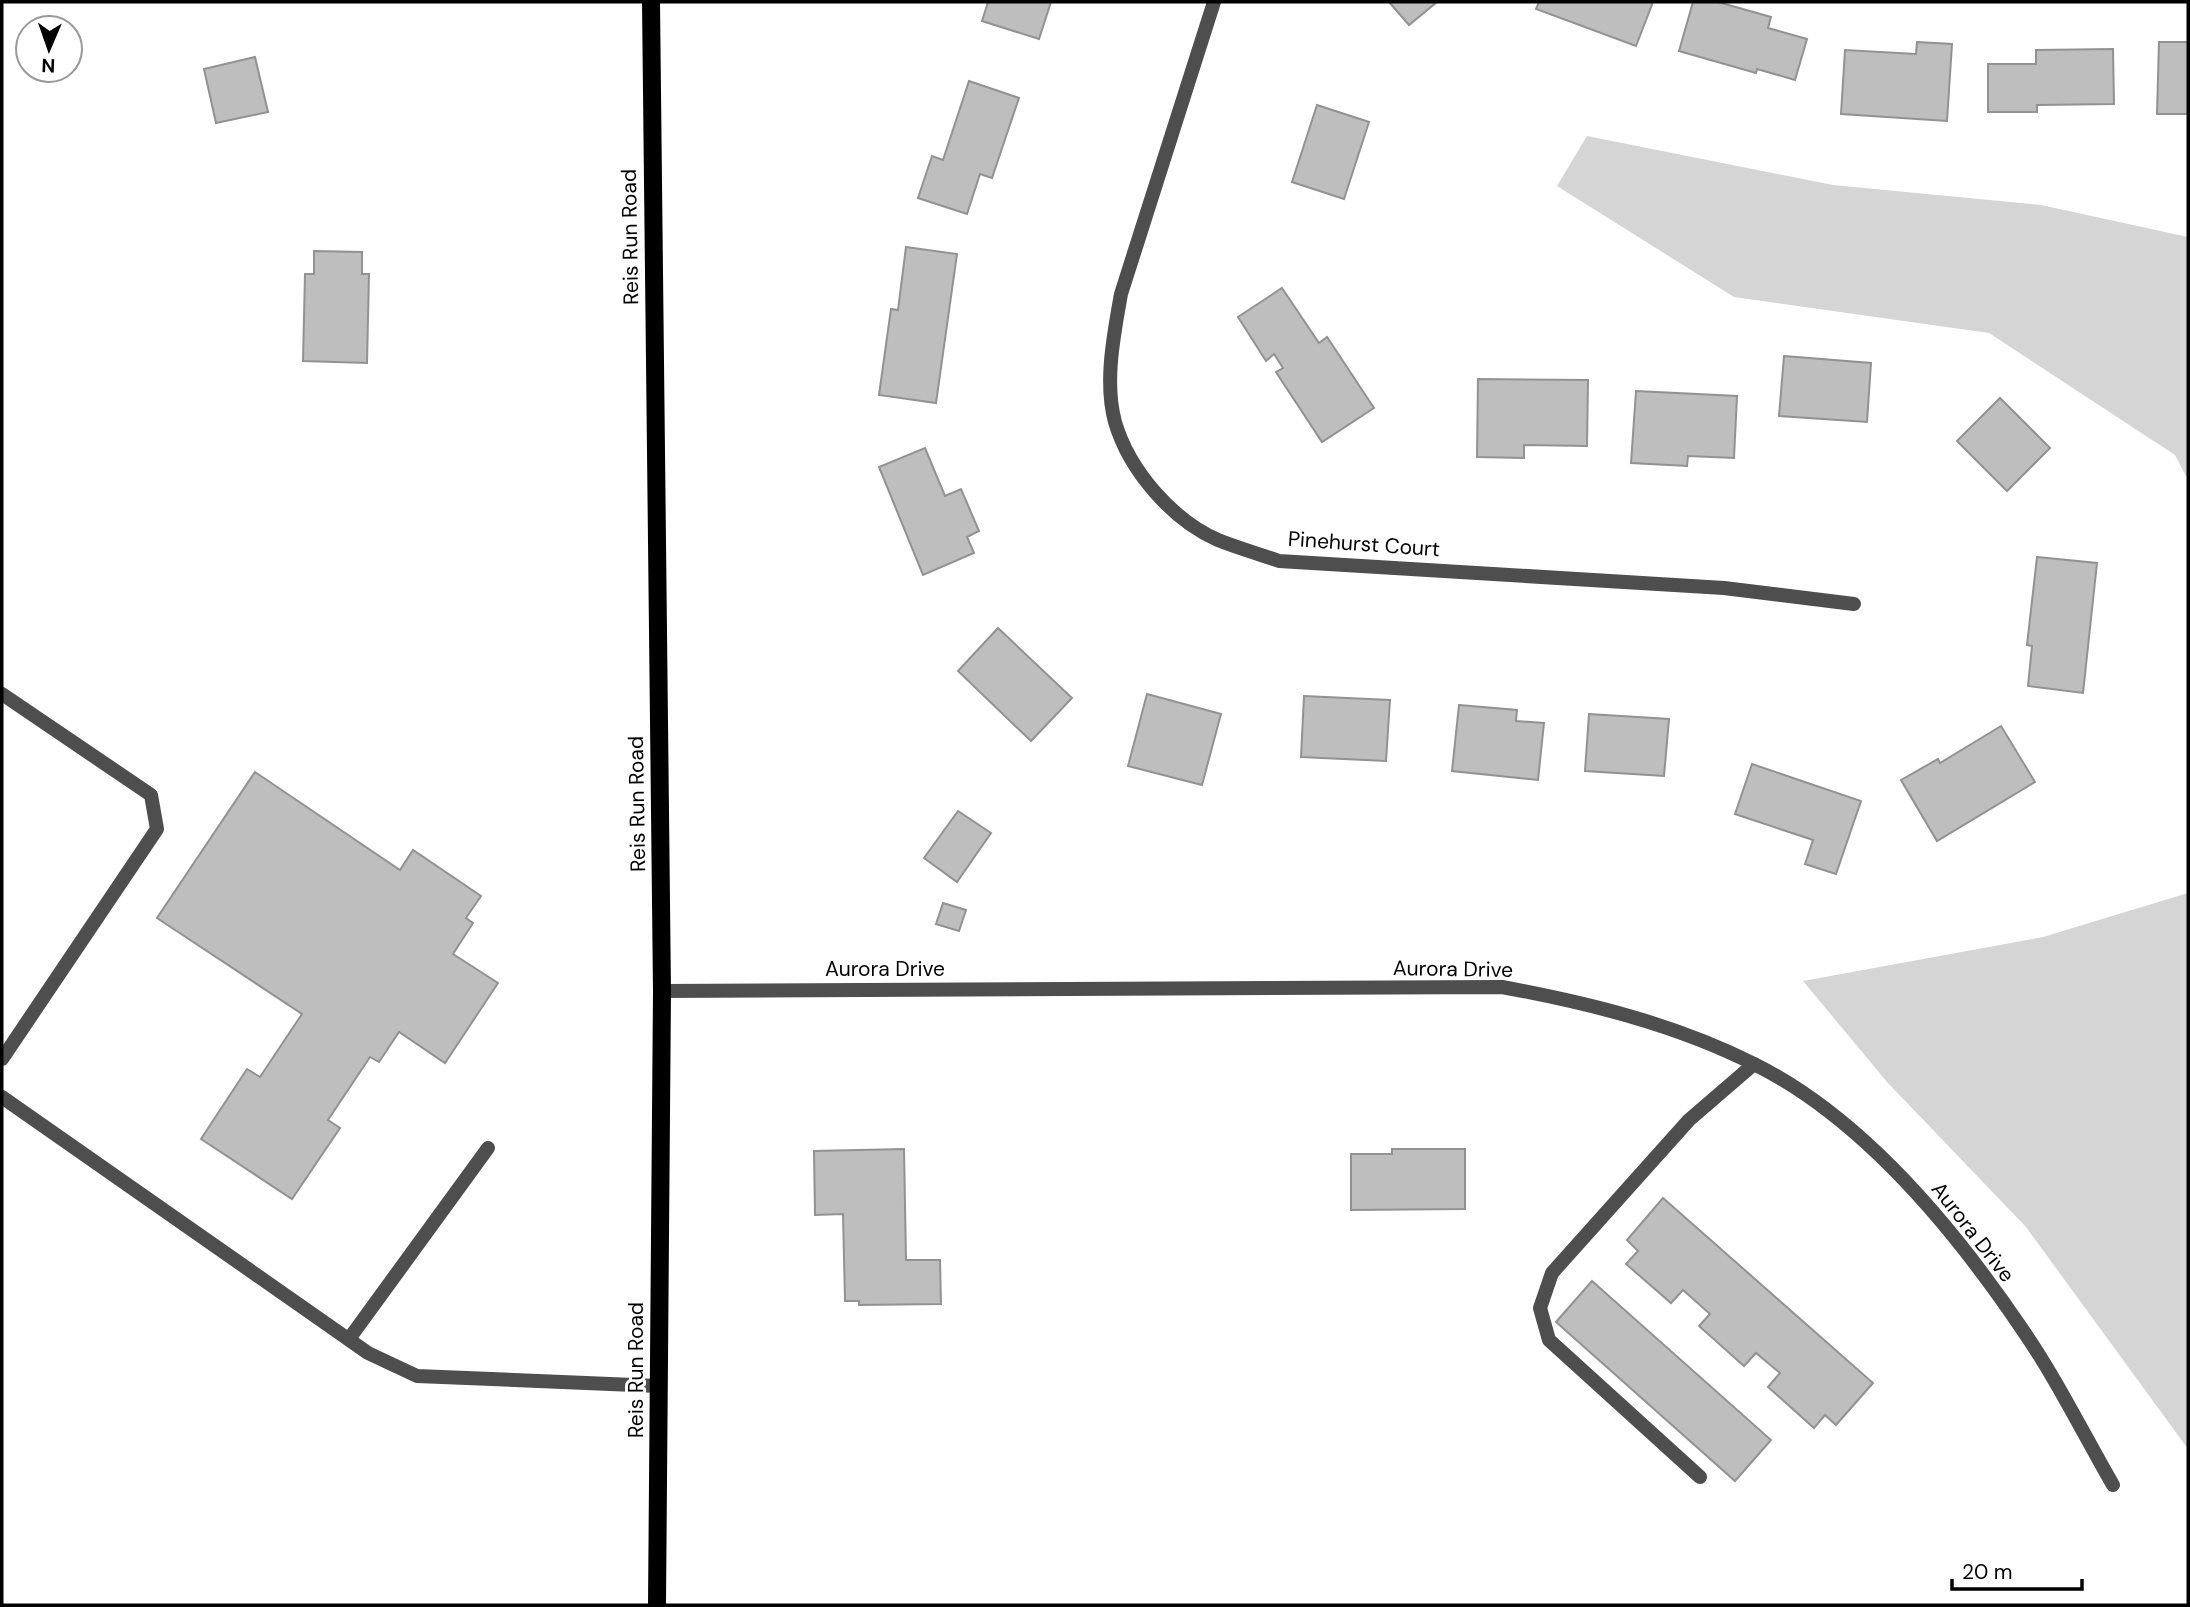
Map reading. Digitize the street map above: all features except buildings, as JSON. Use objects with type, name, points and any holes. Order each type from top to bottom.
[{"type":"main road","name":"Reis Run Road","points":[[650,2],[662,991],[657,1605]]},
{"type":"street","name":"Pinehurst Court","points":[[1214,2],[1121,295],[1113,341],[1115,421],[1131,458],[1167,506],[1216,539],[1279,561],[1724,588],[1854,604]]},
{"type":"street","points":[[2,694],[151,795],[157,829],[2,1059]]},
{"type":"street","name":"Aurora Drive","points":[[662,991],[1502,988],[1593,1004],[1676,1032],[1754,1064],[1826,1109],[1886,1160],[1932,1211],[2023,1329],[2112,1485]]},
{"type":"street","points":[[1700,1477],[1549,1340],[1540,1308],[1552,1273],[1689,1120],[1754,1064]]},
{"type":"street","points":[[2,1097],[368,1353],[417,1376],[658,1386]]},
{"type":"street","points":[[349,1339],[488,1148]]},
{"type":"shaded area","points":[[1587,136],[1833,185],[2041,205],[2188,237],[2188,480],[2175,455],[1989,333],[1734,297],[1557,186]]},
{"type":"shaded area","points":[[2188,893],[2188,1449],[2026,1227],[1887,1082],[1803,981],[2043,937]]}]
